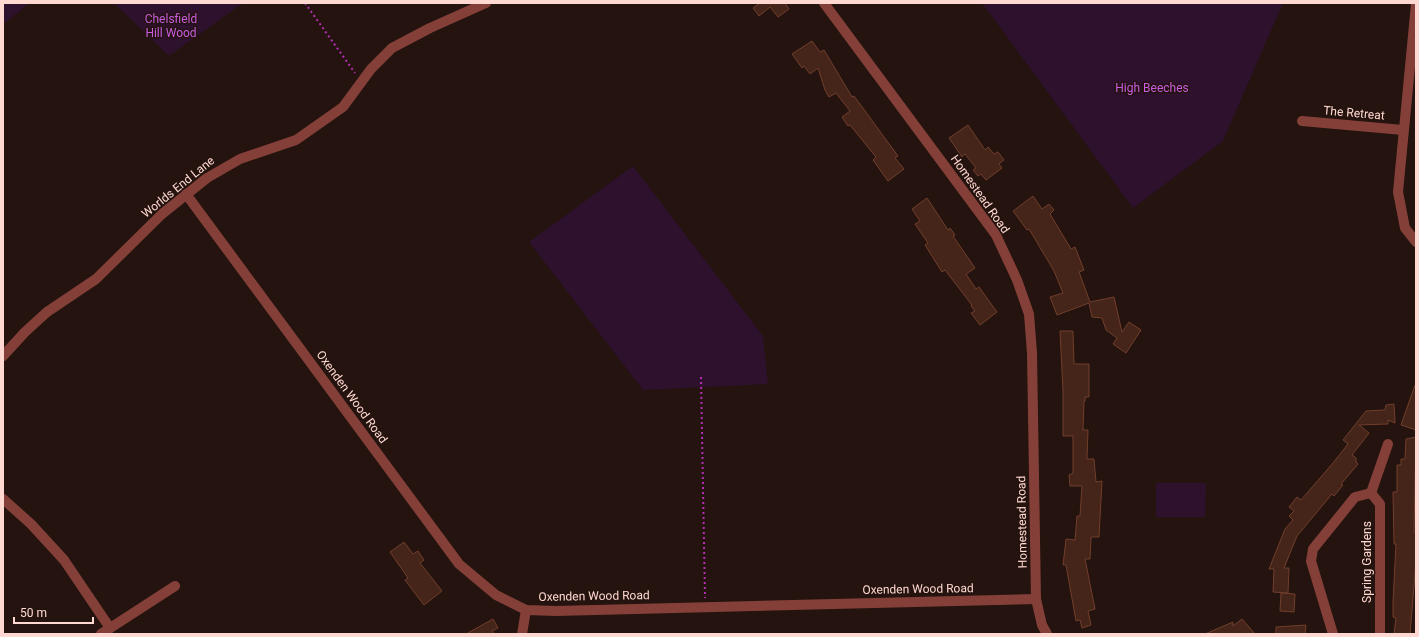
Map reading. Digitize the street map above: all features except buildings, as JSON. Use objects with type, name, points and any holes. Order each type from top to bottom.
[{"type":"street","name":"Worlds End Lane","points":[[3,356],[25,332],[47,312],[96,279],[162,214],[186,194],[225,166],[240,159],[296,140],[323,123],[343,107],[380,59],[392,48],[424,30],[486,3]]},
{"type":"street","name":"Homestead Road","points":[[824,3],[996,234],[1017,280],[1029,314],[1032,353],[1036,600],[1042,625],[1047,634]]},
{"type":"street","points":[[1416,4],[1398,192],[1404,228],[1416,242]]},
{"type":"street","name":"The Retreat","points":[[1302,121],[1403,130]]},
{"type":"street","name":"Oxenden Wood Road","points":[[186,194],[459,564],[496,595],[526,610],[556,611],[1036,600]]},
{"type":"street","points":[[1333,634],[1311,561],[1312,549],[1355,497],[1371,493],[1388,444]]},
{"type":"street","name":"Spring Gardens","points":[[1371,493],[1380,504],[1380,634]]},
{"type":"street","points":[[3,499],[31,524],[64,560],[110,628]]},
{"type":"street","points":[[101,634],[175,586]]},
{"type":"street","points":[[522,634],[526,610]]},
{"type":"path","points":[[305,3],[362,82]]},
{"type":"path","points":[[701,377],[705,607]]},
{"type":"green space","points":[[3,3],[29,3],[5,23],[3,22]]},
{"type":"green space","name":"Chelsfield Hill Wood","points":[[114,3],[243,3],[169,56]]},
{"type":"green space","name":"High Beeches","points":[[982,3],[1283,3],[1223,141],[1133,208]]},
{"type":"green space","points":[[633,166],[763,336],[768,384],[643,390],[529,242]]},
{"type":"green space","points":[[1156,483],[1206,483],[1205,517],[1156,517]]}]
